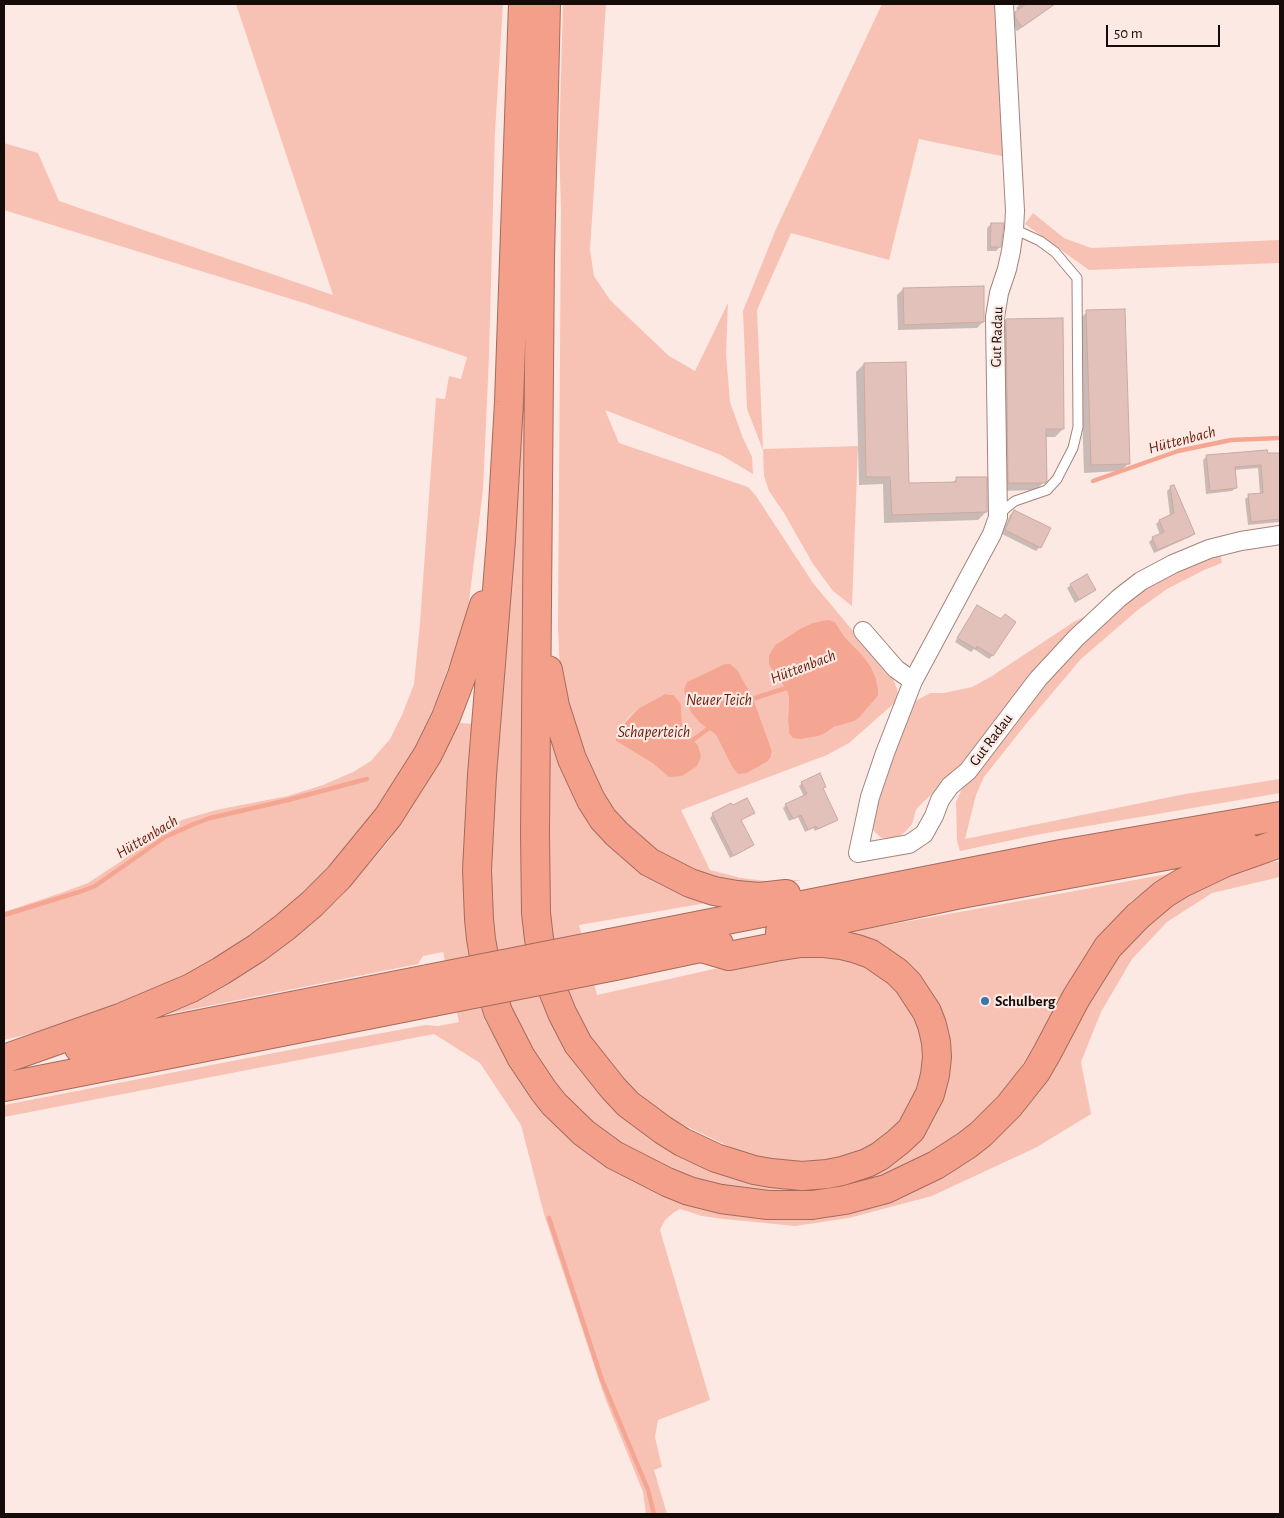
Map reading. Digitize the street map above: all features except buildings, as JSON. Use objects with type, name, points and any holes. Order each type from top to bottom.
[{"type":"highway","points":[[522,4],[527,256],[537,567],[536,913],[552,988],[578,1044],[628,1104],[682,1142],[716,1158],[754,1170],[771,1173],[802,1176],[815,1175],[842,1171],[880,1156],[911,1130],[930,1094],[935,1075],[936,1042],[927,1012],[908,983],[897,972],[871,954],[841,945],[800,943],[729,956],[702,948]]},
{"type":"highway","points":[[546,4],[527,256],[509,402],[477,870],[479,919],[488,979],[498,1012],[520,1057],[543,1090],[569,1119],[614,1156],[689,1191],[721,1200],[742,1203],[812,1205],[845,1200],[886,1189],[936,1166],[981,1134],[1009,1106],[1036,1072],[1076,998],[1108,947],[1138,916],[1164,894],[1182,882],[1226,862],[1280,843]]},
{"type":"highway","points":[[4,1061],[120,1018],[198,984],[257,948],[285,927],[339,877],[388,817],[428,754],[446,717],[474,640],[501,540]]},
{"type":"highway","points":[[537,567],[548,675],[555,706],[575,767],[591,800],[617,834],[650,862],[690,883],[714,891],[759,897],[793,894],[823,888],[843,897]]},
{"type":"highway","points":[[4,1087],[261,1024],[612,954],[843,897],[1079,850],[1280,816]]},
{"type":"highway","points":[[612,954],[702,948],[965,893],[1176,854],[1280,838]]},
{"type":"highway","points":[[4,1061],[261,1024]]},
{"type":"street","name":"Gut Radau","points":[[1004,4],[1015,211],[1007,269],[999,293],[995,317],[998,517],[992,534],[913,681],[870,797],[858,853],[909,844],[924,834],[940,800],[950,786],[968,771],[1038,679],[1076,638],[1130,589],[1173,564],[1209,550],[1241,541],[1280,535]]},
{"type":"street","points":[[862,631],[896,669],[913,681]]},
{"type":"lane","points":[[998,517],[1015,502],[1047,490],[1057,479],[1073,448],[1078,427],[1077,278],[1055,252],[1040,241],[1014,229]]},
{"type":"shaded area","points":[[236,4],[503,4],[495,132],[489,356],[483,490],[468,609],[435,704],[415,747],[379,806],[350,843],[311,886],[266,926],[190,975],[63,1026],[4,1040],[4,912],[88,883],[164,829],[182,820],[216,810],[288,796],[323,785],[353,772],[371,761],[390,739],[414,684],[436,398],[445,399],[449,376],[461,379],[467,357],[304,303],[4,210],[4,143],[38,153],[59,201],[333,295]]},
{"type":"shaded area","points":[[563,4],[606,4],[590,250],[594,276],[610,300],[669,356],[695,371],[728,303],[726,354],[730,402],[752,457],[753,474],[721,455],[605,410],[619,443],[748,487],[756,496],[813,583],[893,679],[897,689],[899,699],[849,743],[827,755],[681,810],[710,870],[741,878],[766,881],[802,880],[773,886],[742,887],[698,873],[664,856],[638,836],[610,806],[597,786],[572,727],[560,671],[558,629],[561,210],[559,145]],"holes":[[[835,622],[844,636],[871,667],[876,678],[878,696],[859,718],[834,727],[827,732],[789,733],[789,698],[769,655],[775,645],[798,630]],[[665,694],[674,695],[681,704],[682,723],[687,734],[698,745],[669,777],[652,763],[616,741],[616,733],[639,708]],[[753,698],[772,751],[771,757],[767,762],[747,773],[738,773],[732,767],[716,735],[700,723]]]},
{"type":"shaded area","points":[[882,4],[996,4],[1006,157],[919,139],[889,260],[791,233],[757,310],[763,449],[858,446],[852,606],[833,591],[813,564],[769,491],[764,476],[763,450],[747,409],[743,311],[776,229]]},
{"type":"shaded area","points":[[1033,213],[1064,238],[1091,248],[1280,240],[1280,263],[1089,270],[1025,224]]},
{"type":"shaded area","points":[[522,372],[528,373],[521,846],[529,934],[618,1113],[772,1183],[912,1148],[947,1040],[844,933],[1173,873],[1131,901],[1081,970],[1012,1081],[957,1140],[891,1175],[810,1197],[763,1194],[670,1174],[607,1139],[573,1107],[549,1078],[511,1014],[493,941],[487,843]]},
{"type":"shaded area","points":[[1220,553],[1222,563],[1167,589],[1139,609],[1081,659],[984,777],[976,795],[965,839],[1185,794],[1280,779],[1280,793],[1041,834],[960,851],[957,841],[956,802],[962,789],[998,746],[1037,691],[1115,610],[1147,586],[1187,566]]},
{"type":"shaded area","points":[[1096,612],[958,770],[920,805],[916,810],[912,824],[905,832],[890,840],[880,837],[874,831],[871,821],[873,804],[912,703],[930,693],[944,693],[972,687],[992,676],[1075,621]]},
{"type":"shaded area","points":[[547,703],[585,805],[712,902],[579,925],[597,995],[786,953],[847,957],[892,981],[916,1008],[927,1049],[919,1088],[892,1137],[853,1159],[803,1167],[749,1156],[669,1118],[614,1073],[576,1021],[551,932],[547,900]]},
{"type":"shaded area","points":[[460,723],[475,724],[469,947],[474,985],[485,1021],[516,1072],[563,1126],[727,1211],[958,1164],[1112,957],[1158,908],[1210,878],[1260,864],[1280,861],[1280,877],[1212,893],[1167,922],[1132,959],[1101,1012],[1081,1062],[1091,1114],[1037,1147],[932,1196],[849,1218],[795,1226],[702,1216],[680,1209],[665,1220],[660,1230],[710,1400],[658,1420],[655,1437],[662,1467],[654,1470],[667,1514],[646,1514],[643,1492],[605,1398],[544,1214],[521,1125],[480,1063],[434,1034],[4,1117],[4,1105],[305,1047],[426,1025],[438,1026],[459,1022],[443,952],[423,956],[418,964],[163,1015],[239,973],[337,901],[389,841],[439,761]]},
{"type":"water","points":[[828,620],[835,622],[844,636],[871,667],[876,678],[878,696],[859,718],[854,721],[834,727],[818,736],[801,739],[793,738],[789,733],[789,698],[786,688],[769,664],[769,655],[775,645],[798,630],[813,623]]},
{"type":"water","name":"Neuer Teich","points":[[725,664],[730,664],[737,670],[753,698],[772,751],[771,757],[767,762],[747,773],[738,774],[732,767],[716,735],[700,723],[691,712],[684,690],[687,682]]},
{"type":"water","name":"Schaperteich","points":[[665,694],[674,695],[681,704],[682,723],[687,734],[698,745],[701,757],[697,766],[682,776],[669,777],[652,763],[616,741],[616,733],[639,708]]},
{"type":"waterway","name":"Hüttenbach","points":[[1093,481],[1178,451],[1231,440],[1280,438]]},
{"type":"waterway","name":"Hüttenbach","points":[[749,700],[789,687]]},
{"type":"waterway","name":"Hüttenbach","points":[[690,742],[712,726]]},
{"type":"waterway","name":"Hüttenbach","points":[[4,915],[95,886],[165,837],[210,818],[367,779]]},
{"type":"waterway","points":[[549,1218],[602,1380],[648,1490],[654,1514]]},
{"type":"place","name":"Schulberg","points":[[985,1001]]}]
